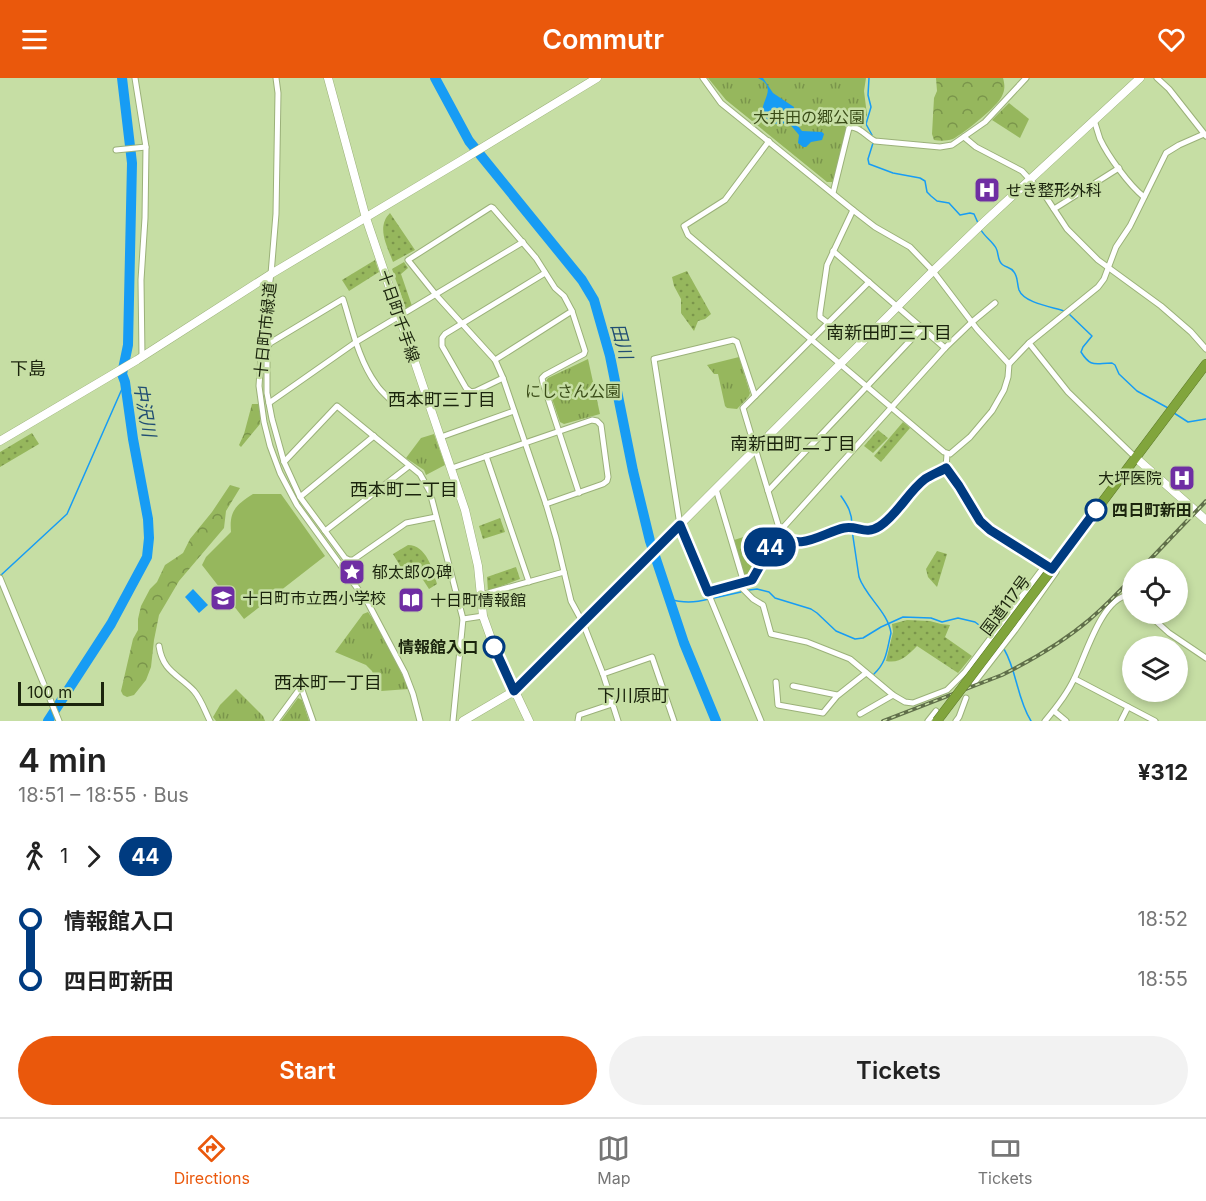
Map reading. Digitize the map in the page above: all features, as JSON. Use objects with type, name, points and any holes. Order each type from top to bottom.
[{"type":"highway","name":"国道117号","points":[[936,716],[1048,567],[1136,458],[1206,364]]},
{"type":"street","points":[[135,78],[144,147],[145,218],[140,358]]},
{"type":"street","name":"十日町市緑道","points":[[276,78],[278,93],[276,214],[271,274],[263,326],[259,386],[264,422],[280,473],[297,505],[368,603],[383,629],[405,673],[420,721]]},
{"type":"street","name":"十日町千手線","points":[[328,78],[366,218],[452,468],[478,566],[483,616],[494,647],[529,721]]},
{"type":"street","points":[[0,441],[140,358],[271,274],[597,78]]},
{"type":"street","points":[[703,78],[721,103],[875,227],[906,244],[933,271],[972,322],[1009,364]]},
{"type":"street","points":[[833,193],[849,128],[856,127],[875,141],[952,146],[985,122],[1026,78]]},
{"type":"street","points":[[463,721],[514,691],[897,306],[1030,178],[1140,78]]},
{"type":"street","points":[[947,454],[952,453],[970,437],[992,411],[1004,390],[1009,364],[1029,343],[1098,287],[1104,279],[1116,247],[1130,226],[1166,153],[1179,145],[1205,136],[1169,89],[1157,78]]},
{"type":"street","points":[[1094,120],[1100,139],[1134,189],[1144,197]]},
{"type":"street","points":[[964,137],[976,147],[1022,171],[1030,178],[1067,229],[1108,268],[1161,306],[1206,349]]},
{"type":"street","points":[[769,141],[725,200],[684,226],[688,235],[947,454]]},
{"type":"street","points":[[118,149],[144,147]]},
{"type":"street","points":[[1054,209],[1119,168]]},
{"type":"street","points":[[579,493],[542,378],[584,354],[585,351],[572,311],[564,296],[555,288],[523,242],[491,207],[408,260],[436,295],[495,360],[546,504],[572,601],[603,674],[618,721]]},
{"type":"street","points":[[828,323],[820,317],[825,270],[853,210]]},
{"type":"street","points":[[269,403],[356,342],[523,242]]},
{"type":"street","points":[[833,251],[945,348]]},
{"type":"street","points":[[503,378],[471,392],[466,388],[441,342],[442,338],[545,273]]},
{"type":"street","points":[[869,282],[743,408],[780,531],[790,540],[804,542],[846,528],[872,530],[889,519],[926,479],[946,468]]},
{"type":"street","points":[[427,396],[396,405],[377,386],[366,368],[343,299],[270,343],[267,348],[267,393],[284,462],[300,497],[345,558],[353,560],[406,523],[436,517]]},
{"type":"street","points":[[708,592],[742,585],[752,580],[780,531],[945,348],[995,303]]},
{"type":"street","points":[[495,360],[572,311]]},
{"type":"street","points":[[768,491],[922,328]]},
{"type":"street","points":[[755,396],[737,342],[733,340],[654,359],[680,525],[761,721]]},
{"type":"street","points":[[1029,343],[1068,392],[1136,458],[1206,520]]},
{"type":"street","points":[[284,462],[337,406],[420,474],[430,492],[463,619],[453,721]]},
{"type":"street","points":[[441,436],[514,411]]},
{"type":"street","points":[[452,468],[592,420],[597,421],[600,425],[607,481],[546,504]]},
{"type":"street","points":[[300,497],[374,436]]},
{"type":"street","points":[[947,454],[946,468],[980,521],[990,530],[1056,572],[974,683]]},
{"type":"street","points":[[486,456],[529,582]]},
{"type":"street","points":[[325,531],[409,466]]},
{"type":"street","points":[[716,489],[742,585],[749,594],[764,605],[771,634],[807,642],[850,659],[893,695],[905,702],[913,703],[947,690],[965,672],[1048,567]]},
{"type":"street","points":[[481,595],[564,572]]},
{"type":"street","points":[[0,578],[59,721]]},
{"type":"street","points":[[1045,721],[1075,679],[1098,624],[1108,609],[1122,597]]},
{"type":"street","points":[[463,619],[483,616]]},
{"type":"street","points":[[1159,624],[1206,658]]},
{"type":"street","points":[[159,646],[165,665],[195,693],[210,721]]},
{"type":"street","points":[[981,651],[993,658]]},
{"type":"street","points":[[603,674],[652,657],[674,721]]},
{"type":"street","points":[[776,682],[778,705],[823,713],[837,695],[866,673]]},
{"type":"street","points":[[1075,679],[1155,721]]},
{"type":"street","points":[[794,686],[837,695]]},
{"type":"street","points":[[276,721],[302,687],[313,721]]},
{"type":"street","points":[[860,714],[893,695]]},
{"type":"street","points":[[960,720],[966,698]]},
{"type":"street","points":[[578,721],[579,715],[612,704]]},
{"type":"street","points":[[1121,721],[1128,707]]},
{"type":"street","points":[[1054,711],[1066,721]]},
{"type":"street","points":[[929,721],[936,716]]},
{"type":"green space","name":"大井田の郷公園","points":[[708,78],[866,78],[864,91],[867,115],[861,129],[853,123],[847,126],[833,182],[827,182],[726,100]]},
{"type":"green space","points":[[936,78],[1003,78],[1004,90],[994,106],[965,131],[953,139],[934,140],[932,134],[934,98],[937,91]]},
{"type":"green space","points":[[1009,103],[1029,119],[1020,138],[992,120]]},
{"type":"green space","points":[[390,213],[415,250],[393,262],[383,230]]},
{"type":"green space","points":[[375,260],[379,272],[349,291],[342,280]]},
{"type":"green space","points":[[404,262],[408,268],[401,274],[412,306],[406,309],[392,269]]},
{"type":"green space","points":[[687,271],[711,314],[698,321],[694,331],[681,313],[681,299],[672,277]]},
{"type":"green space","points":[[739,357],[750,393],[737,409],[727,408],[718,374],[714,374],[707,365]]},
{"type":"green space","name":"にしさん公園","points":[[588,359],[600,414],[564,424],[560,422],[546,381]]},
{"type":"green space","points":[[252,404],[260,404],[260,424],[241,447],[239,445]]},
{"type":"green space","points":[[903,422],[910,428],[881,462],[874,456]]},
{"type":"green space","points":[[878,430],[888,438],[873,453],[864,446]]},
{"type":"green space","points":[[32,433],[39,444],[0,467],[0,452]]},
{"type":"green space","points":[[434,434],[445,465],[426,475],[424,470],[406,458],[421,438]]},
{"type":"green space","points":[[230,485],[240,488],[226,511],[224,528],[179,581],[159,615],[151,667],[146,680],[134,695],[127,697],[121,691],[133,639],[138,630],[141,606],[165,565],[183,553],[190,539]]},
{"type":"green space","points":[[253,494],[281,494],[325,556],[244,619],[202,565],[206,557],[231,532],[231,519],[235,509]]},
{"type":"green space","points":[[500,518],[505,532],[483,539],[479,526]]},
{"type":"green space","points":[[775,527],[776,531],[750,577],[745,578],[734,540]]},
{"type":"green space","points":[[408,545],[420,549],[431,565],[437,584],[429,589],[412,563],[402,569],[393,554]]},
{"type":"green space","points":[[937,551],[947,554],[937,587],[928,577],[926,569]]},
{"type":"green space","points":[[516,567],[520,579],[488,591],[487,577]]},
{"type":"green space","points":[[368,612],[382,633],[409,689],[381,691],[372,671],[366,665],[335,652],[363,614]]},
{"type":"green space","points":[[907,620],[950,625],[945,637],[972,656],[958,673],[917,646],[900,660],[886,661],[893,632],[892,624]]},
{"type":"green space","points":[[236,689],[263,716],[265,721],[216,721],[213,717],[220,705]]},
{"type":"green space","points":[[298,698],[302,700],[309,721],[281,721]]},
{"type":"water","points":[[758,78],[763,78],[773,93],[794,107],[794,121],[802,131],[822,132],[824,134],[822,140],[811,142],[803,147],[798,143],[799,135],[791,126],[775,124],[766,119],[762,109],[768,91],[764,82]]},
{"type":"water","points":[[193,589],[208,605],[199,613],[185,597]]},
{"type":"waterway","name":"中沢川","points":[[48,721],[111,624],[147,557],[148,519],[122,374],[128,345],[132,163],[122,78]]},
{"type":"waterway","name":"田川","points":[[435,78],[469,141],[582,280],[594,300],[610,356],[633,471],[650,541],[684,643],[716,721]]},
{"type":"waterway","points":[[869,78],[868,95],[871,107],[866,124],[872,135]]},
{"type":"waterway","points":[[873,143],[868,159],[869,164],[893,173],[920,178],[925,181],[927,192],[937,201],[949,203],[960,215],[974,214],[978,223]]},
{"type":"waterway","points":[[981,230],[996,248],[1001,263],[1012,269],[1017,278],[1019,290],[1026,298],[1064,311]]},
{"type":"waterway","points":[[1068,313],[1092,336],[1081,352],[1091,363],[1112,363],[1119,374],[1137,391],[1168,408]]},
{"type":"waterway","points":[[0,576],[67,514],[125,382]]},
{"type":"waterway","points":[[1174,413],[1188,422],[1206,419]]},
{"type":"waterway","points":[[841,496],[849,510],[852,525]]},
{"type":"waterway","points":[[852,530],[859,577],[886,618],[891,633],[884,660],[874,674]]},
{"type":"waterway","points":[[749,590],[769,592],[775,598],[811,609],[836,631],[855,639],[863,638],[903,617],[931,618],[942,622],[958,618],[975,622],[991,634]]},
{"type":"waterway","points":[[714,598],[741,592]]},
{"type":"waterway","points":[[668,599],[688,602],[709,599]]},
{"type":"waterway","points":[[1004,649],[1031,721]]},
{"type":"railway","points":[[1152,558],[1206,501]]},
{"type":"railway","points":[[883,721],[1002,675],[1036,657],[1069,636],[1122,588]]},
{"type":"bus line","name":"44","points":[[494,647],[514,691],[680,525],[708,592],[752,580],[780,531],[790,540],[804,542],[846,528],[862,531],[877,528],[889,519],[926,479],[946,468],[980,521],[990,530],[1052,569],[1096,510]]},
{"type":"place","name":"せき整形外科","points":[[987,190]]},
{"type":"place","name":"大坪医院","points":[[1182,478]]},
{"type":"place","name":"四日町新田","points":[[1096,510]]},
{"type":"place","name":"郁太郎の碑","points":[[352,572]]},
{"type":"place","name":"十日町市立西小学校","points":[[223,598]]},
{"type":"place","name":"十日町情報館","points":[[411,600]]},
{"type":"place","name":"情報館入口","points":[[494,647]]},
{"type":"district","name":"南新田町三丁目","points":[[889,332]]},
{"type":"district","name":"下島","points":[[28,368]]},
{"type":"district","name":"西本町三丁目","points":[[442,399]]},
{"type":"district","name":"南新田町二丁目","points":[[793,443]]},
{"type":"district","name":"西本町二丁目","points":[[404,489]]},
{"type":"district","name":"西本町一丁目","points":[[328,682]]},
{"type":"district","name":"下川原町","points":[[633,695]]}]
